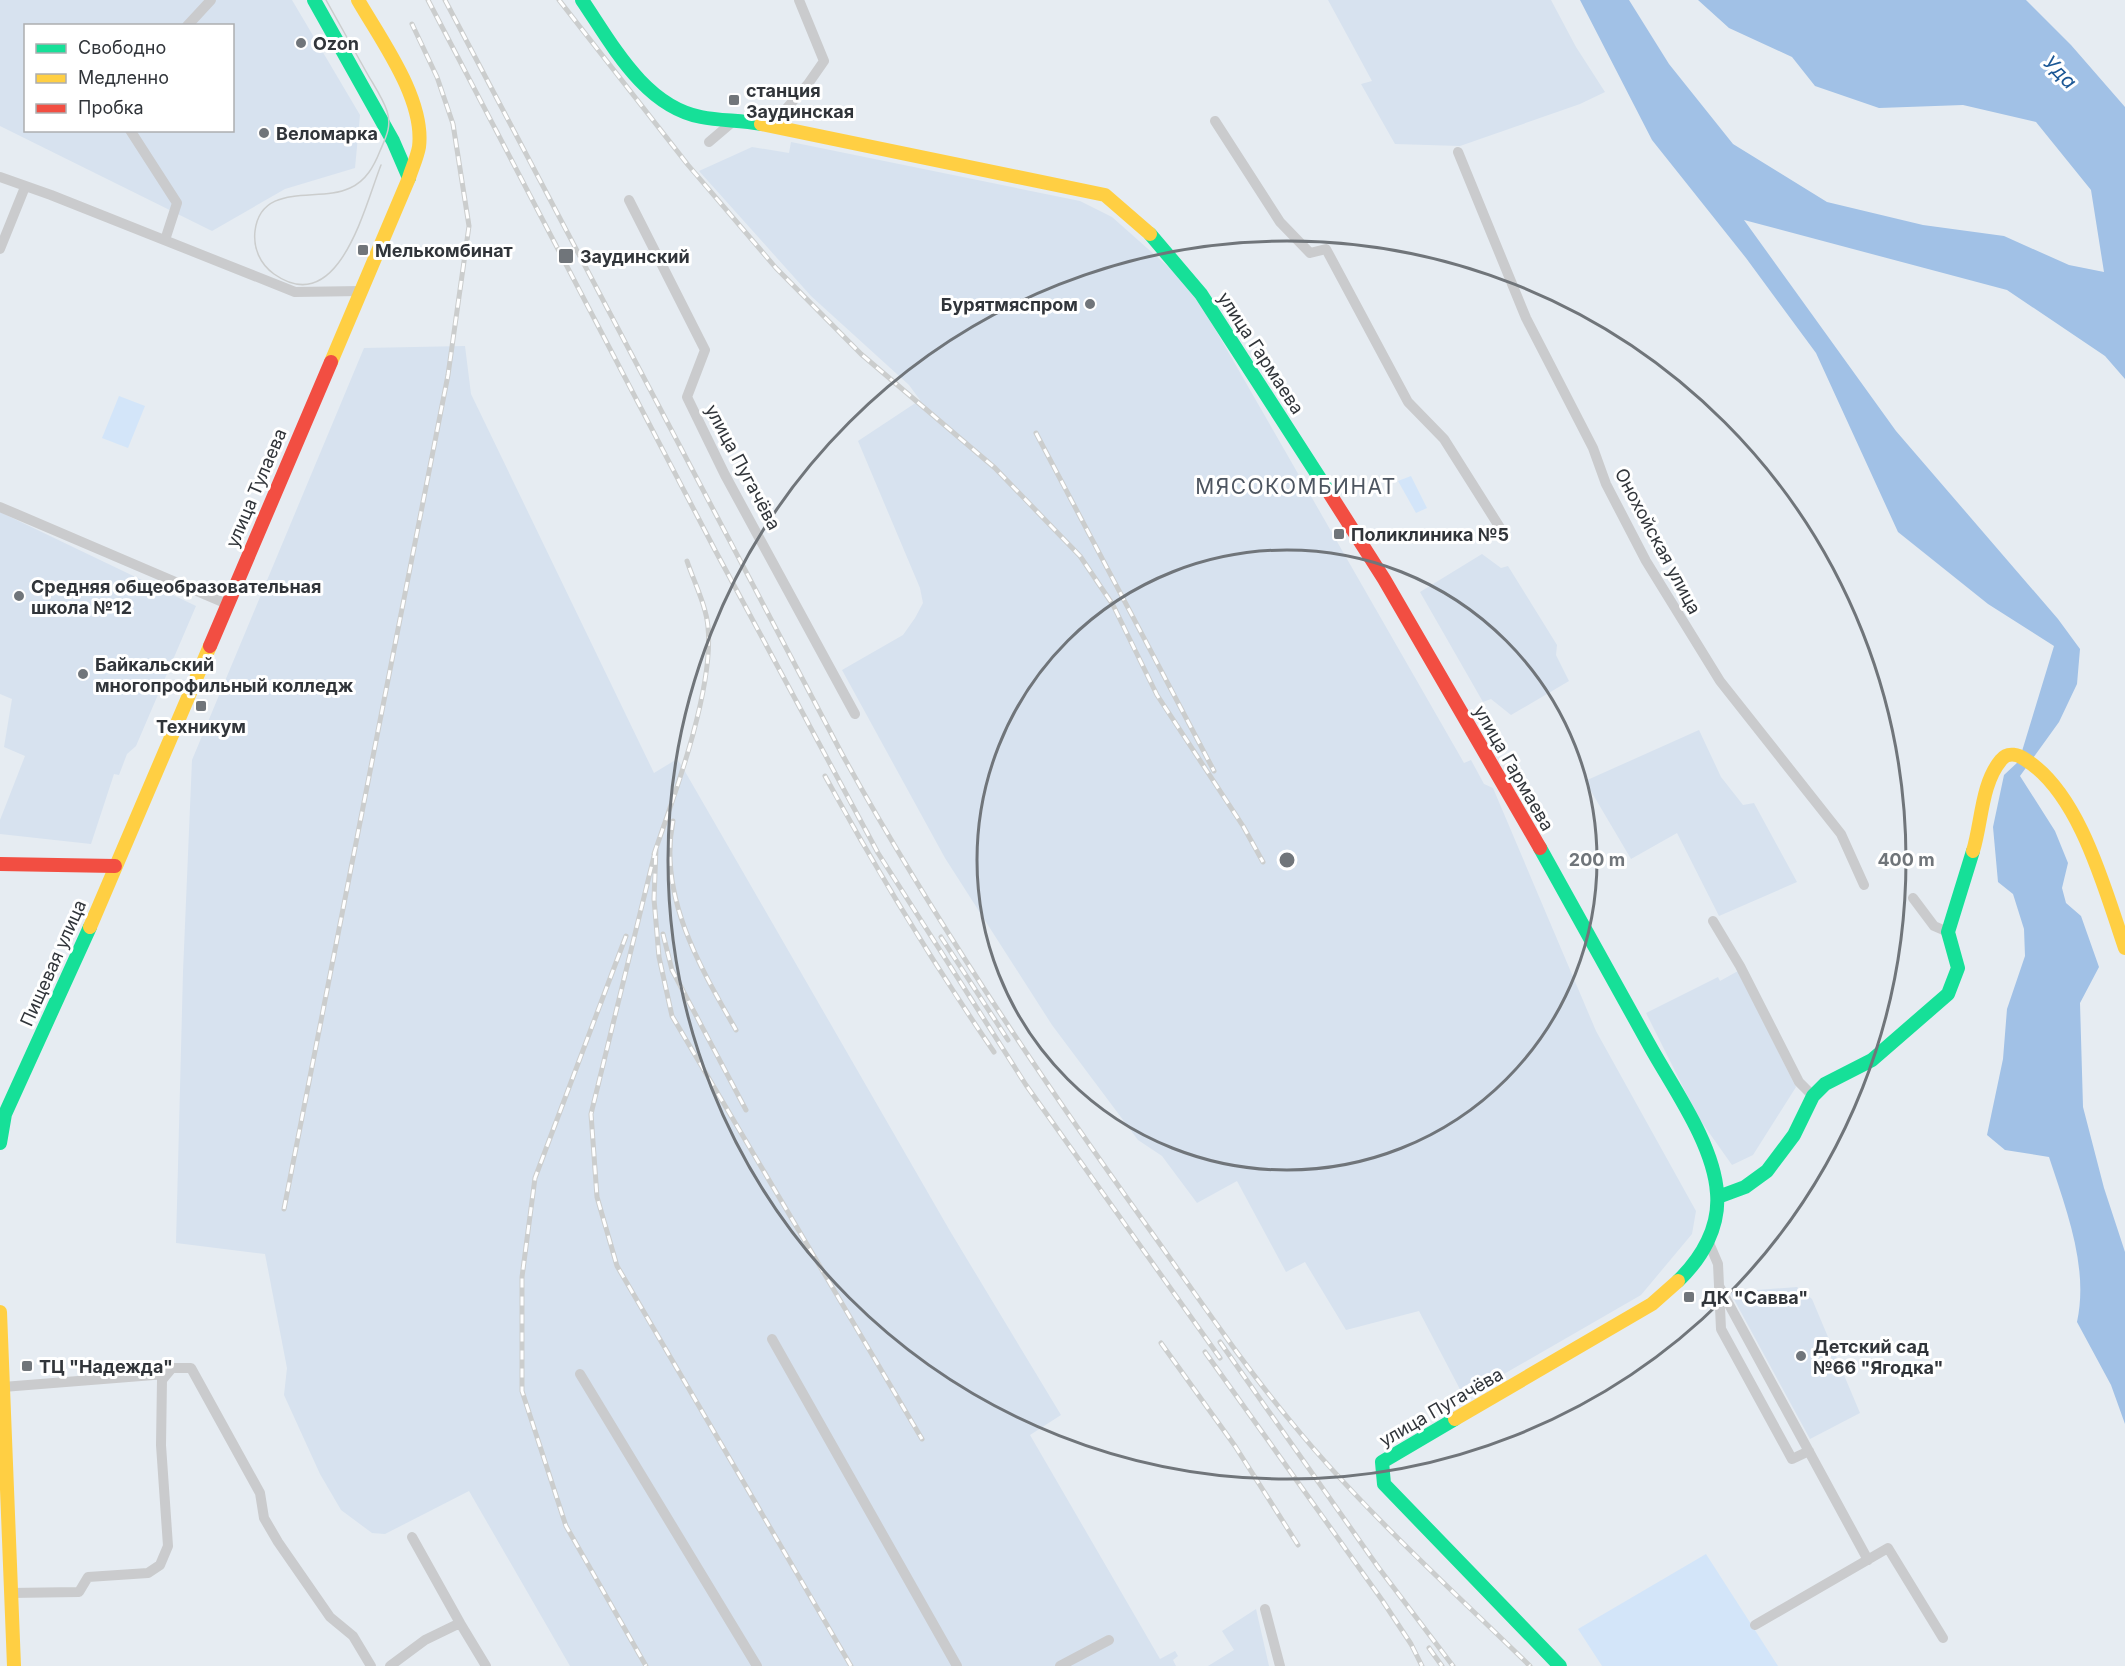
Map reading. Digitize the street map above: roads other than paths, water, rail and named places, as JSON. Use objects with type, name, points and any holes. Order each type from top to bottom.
[{"type":"street","points":[[189,24],[212,0]]},
{"type":"street","points":[[314,0],[393,141],[408,178]]},
{"type":"street","name":"улица Тулаева","points":[[115,866],[361,291],[408,178],[419,144],[415,113],[404,85],[358,0]]},
{"type":"street","points":[[582,0],[632,71],[657,98],[698,117],[736,119],[771,126],[808,84],[824,61],[799,0]]},
{"type":"street","points":[[709,142],[736,119]]},
{"type":"street","points":[[1215,122],[1280,222],[1310,253],[1326,249],[1408,402],[1444,439],[1504,534]]},
{"type":"street","name":"улица Гармаева","points":[[771,126],[1105,195],[1159,242],[1202,294],[1384,579],[1512,799],[1689,1115],[1713,1171],[1718,1197],[1717,1217],[1709,1243]]},
{"type":"street","points":[[131,132],[177,203],[165,240]]},
{"type":"street","name":"Онохойская улица","points":[[1458,152],[1526,318],[1593,448],[1606,484],[1646,561],[1720,681],[1841,834],[1864,885]]},
{"type":"street","points":[[0,177],[295,292],[361,291]]},
{"type":"street","points":[[0,249],[25,187]]},
{"type":"street","name":"улица Пугачёва","points":[[629,200],[705,350],[687,397],[726,475],[855,714]]},
{"type":"street","points":[[0,507],[227,603]]},
{"type":"street","points":[[1718,1197],[1745,1187],[1767,1171],[1794,1134],[1813,1096],[1825,1084],[1872,1060],[1948,994],[1958,968],[1948,932],[1974,847],[1985,795],[2001,760],[2007,755],[2019,755],[2038,767],[2073,813],[2094,858],[2125,948]]},
{"type":"street","points":[[0,864],[115,866]]},
{"type":"street","name":"Пищевая улица","points":[[0,1143],[5,1114],[115,866]]},
{"type":"street","points":[[1913,898],[1934,926],[1948,932]]},
{"type":"street","points":[[1713,921],[1740,966],[1799,1082],[1813,1096]]},
{"type":"street","points":[[1709,1243],[1718,1264],[1720,1329],[1791,1459],[1809,1451]]},
{"type":"street","name":"улица Пугачёва","points":[[1560,1666],[1394,1497],[1384,1484],[1382,1462],[1652,1304],[1688,1273],[1709,1243]]},
{"type":"street","points":[[1719,1286],[1868,1560]]},
{"type":"street","points":[[0,1312],[3,1485],[14,1666]]},
{"type":"street","points":[[772,1339],[957,1666]]},
{"type":"street","points":[[3,1387],[166,1374],[179,1367],[190,1368],[196,1374],[260,1493],[264,1518],[273,1534],[330,1617],[353,1635],[371,1666]]},
{"type":"street","points":[[10,1593],[79,1592],[88,1577],[148,1573],[160,1565],[168,1546],[161,1445],[162,1380],[166,1374]]},
{"type":"street","points":[[580,1374],[757,1666]]},
{"type":"street","points":[[412,1537],[486,1666]]},
{"type":"street","points":[[1755,1625],[1888,1548],[1943,1638]]},
{"type":"street","points":[[1264,1609],[1280,1666]]},
{"type":"street","points":[[390,1666],[425,1640],[460,1623]]},
{"type":"street","points":[[1060,1666],[1109,1640]]},
{"type":"water","name":"Уда","points":[[1580,0],[1629,0],[1669,64],[1733,144],[1827,202],[1923,225],[2004,236],[2069,265],[2104,272],[2091,190],[2036,122],[1963,105],[1879,108],[1815,86],[1792,57],[1729,28],[1698,0],[2026,0],[2071,45],[2125,107],[2125,379],[2105,356],[2007,290],[1744,220],[1896,431],[2058,619],[2080,649],[2077,684],[2059,722],[2020,776],[2055,831],[2068,863],[2062,888],[2066,903],[2081,916],[2099,967],[2080,1003],[2083,1107],[2104,1188],[2125,1252],[2125,1424],[2111,1385],[2077,1322],[2080,1301],[2078,1259],[2074,1238],[2049,1157],[2005,1150],[1987,1135],[2003,1059],[2007,1009],[2025,956],[2024,929],[2013,894],[1998,882],[1993,827],[2004,775],[2019,761],[2054,646],[1988,604],[1898,532],[1816,353],[1746,258],[1652,140]]},
{"type":"tram line","points":[[326,0],[383,102],[388,116],[388,131],[378,157],[365,177],[356,185],[337,192],[293,196],[268,205],[260,215],[255,231],[256,249],[265,265],[274,274],[297,284],[316,282],[332,270],[346,252],[357,229],[381,165]]},
{"type":"railway","points":[[428,0],[715,550],[878,853],[1026,1085],[1220,1358]]},
{"type":"railway","points":[[445,0],[842,754],[911,873],[985,991],[1102,1163],[1272,1398],[1348,1487],[1530,1666]]},
{"type":"railway","points":[[559,0],[688,165],[776,268],[861,354],[995,468],[1080,556],[1113,605],[1157,695],[1243,826],[1263,862]]},
{"type":"railway","points":[[284,1209],[448,375],[469,226],[453,124],[437,77],[412,24]]},
{"type":"railway","points":[[1036,433],[1214,771]]},
{"type":"railway","points":[[654,854],[691,741],[705,680],[708,627],[705,610],[687,561]]},
{"type":"railway","points":[[825,776],[906,916],[994,1052]]},
{"type":"railway","points":[[673,821],[670,849],[671,876],[685,930],[696,956],[736,1030]]},
{"type":"railway","points":[[851,1666],[617,1266],[597,1197],[591,1114],[656,848],[654,899],[659,957],[672,1016],[922,1439]]},
{"type":"railway","points":[[663,934],[672,970],[746,1110]]},
{"type":"railway","points":[[626,936],[535,1178],[522,1277],[522,1391],[566,1526],[646,1666]]},
{"type":"railway","points":[[941,937],[1008,1040]]},
{"type":"railway","points":[[1220,1342],[1378,1567],[1453,1666]]},
{"type":"railway","points":[[1161,1343],[1235,1446],[1298,1545]]},
{"type":"railway","points":[[1205,1352],[1382,1600],[1411,1644],[1422,1666]]},
{"type":"railway","points":[[1429,1648],[1442,1666]]},
{"type":"place","name":"Ozon","points":[[301,43]]},
{"type":"place","name":"станция Заудинская","points":[[734,100]]},
{"type":"place","name":"Веломарка","points":[[264,133]]},
{"type":"place","name":"Мелькомбинат","points":[[363,250]]},
{"type":"place","name":"Заудинский","points":[[566,256]]},
{"type":"place","name":"Бурятмяспром","points":[[1090,304]]},
{"type":"place","name":"Поликлиника №5","points":[[1339,534]]},
{"type":"place","name":"Средняя общеобразовательная школа №12","points":[[19,596]]},
{"type":"place","name":"Байкальский многопрофильный колледж","points":[[83,674]]},
{"type":"place","name":"Техникум","points":[[201,706]]},
{"type":"place","name":"ДК \"Савва\"","points":[[1689,1297]]},
{"type":"place","name":"Детский сад №66 \"Ягодка\"","points":[[1801,1356]]},
{"type":"place","name":"ТЦ \"Надежда\"","points":[[27,1366]]},
{"type":"district","name":"МЯСОКОМБИНАТ","points":[[1296,486]]}]
